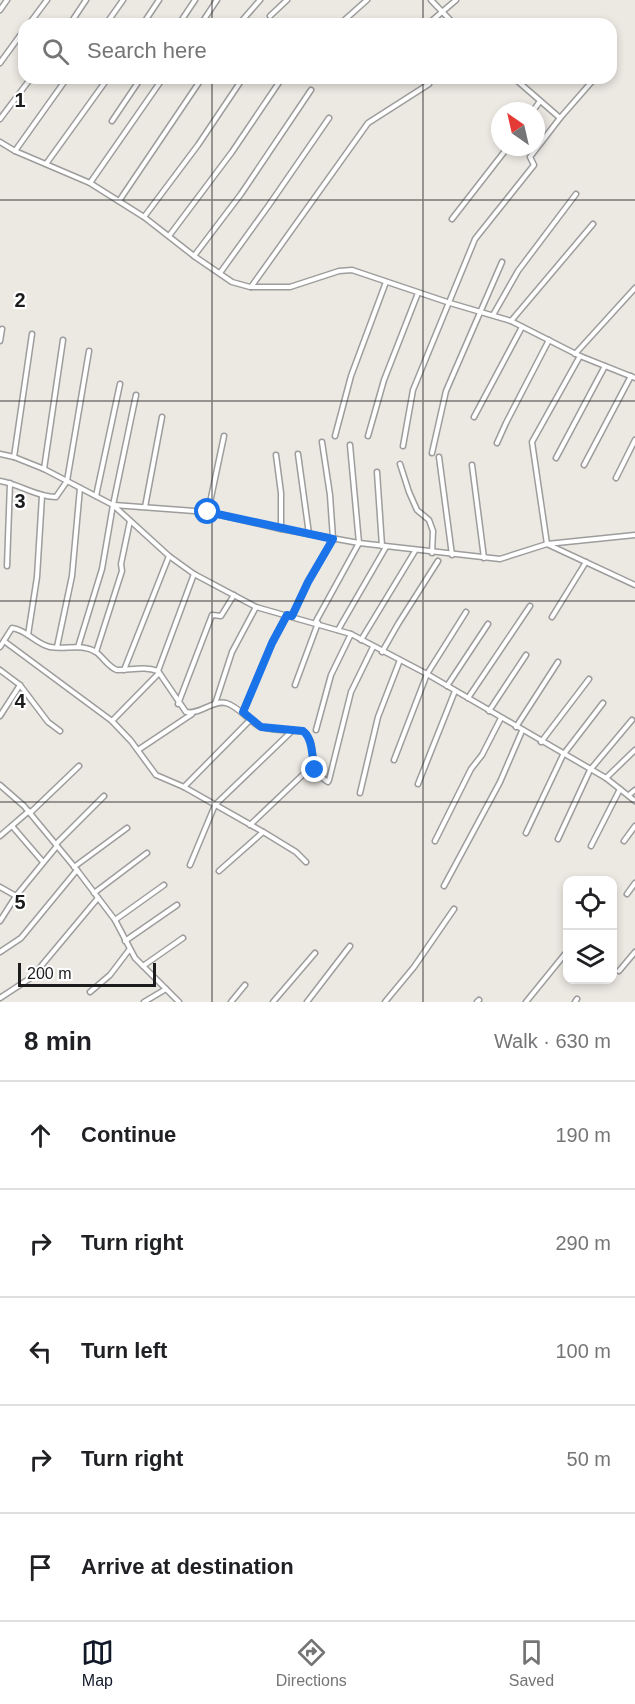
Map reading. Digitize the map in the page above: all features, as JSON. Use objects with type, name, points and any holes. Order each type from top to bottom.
[{"type":"street","points":[[0,10],[7,0]]},
{"type":"street","points":[[33,18],[46,0]]},
{"type":"street","points":[[74,18],[86,0]]},
{"type":"street","points":[[110,18],[123,0]]},
{"type":"street","points":[[147,18],[159,0]]},
{"type":"street","points":[[182,18],[195,0]]},
{"type":"street","points":[[205,18],[217,0]]},
{"type":"street","points":[[244,18],[260,0]]},
{"type":"street","points":[[270,16],[287,0]]},
{"type":"street","points":[[347,18],[367,0]]},
{"type":"street","points":[[431,0],[448,18]]},
{"type":"street","points":[[436,18],[456,0]]},
{"type":"street","points":[[0,63],[18,38]]},
{"type":"street","points":[[0,119],[26,84]]},
{"type":"street","points":[[15,151],[63,84]]},
{"type":"street","points":[[46,164],[104,84]]},
{"type":"street","points":[[112,121],[137,84]]},
{"type":"street","points":[[90,183],[159,84]]},
{"type":"street","points":[[119,201],[198,84]]},
{"type":"street","points":[[144,217],[198,145],[239,84]]},
{"type":"street","points":[[169,236],[232,152],[278,84]]},
{"type":"street","points":[[250,287],[368,123],[429,84]]},
{"type":"street","points":[[520,84],[560,118]]},
{"type":"street","points":[[403,446],[413,390],[476,239],[534,165],[530,157],[560,118],[591,84]]},
{"type":"street","points":[[194,256],[241,194],[311,90]]},
{"type":"street","points":[[220,273],[329,118]]},
{"type":"street","points":[[0,142],[15,151],[90,183],[144,217],[232,282],[250,287],[290,286],[347,269],[511,321],[578,355],[633,377],[584,465]]},
{"type":"street","points":[[452,219],[501,156]]},
{"type":"street","points":[[493,315],[518,271],[576,194]]},
{"type":"street","points":[[511,321],[592,224]]},
{"type":"street","points":[[432,453],[441,404],[501,262]]},
{"type":"street","points":[[335,436],[351,376],[386,282]]},
{"type":"street","points":[[547,544],[532,442],[578,355],[635,288]]},
{"type":"street","points":[[368,436],[384,380],[418,293]]},
{"type":"street","points":[[474,417],[522,327]]},
{"type":"street","points":[[0,341],[2,329]]},
{"type":"street","points":[[14,457],[32,334]]},
{"type":"street","points":[[44,469],[63,340]]},
{"type":"street","points":[[498,443],[549,340]]},
{"type":"street","points":[[0,481],[42,496],[56,497],[67,481],[89,351]]},
{"type":"street","points":[[556,458],[605,366]]},
{"type":"street","points":[[96,496],[120,384]]},
{"type":"street","points":[[78,647],[102,569],[136,395]]},
{"type":"street","points":[[145,507],[162,417]]},
{"type":"street","points":[[208,512],[224,436]]},
{"type":"street","points":[[616,478],[635,440]]},
{"type":"street","points":[[243,712],[272,643],[290,616],[333,539],[330,495],[322,442]]},
{"type":"street","points":[[295,685],[316,623],[358,543],[350,445]]},
{"type":"street","points":[[0,454],[44,469],[113,505],[169,556],[194,574],[256,606],[351,634],[427,674],[606,778],[635,801]]},
{"type":"street","points":[[298,454],[309,534]]},
{"type":"street","points":[[276,455],[281,493],[281,529]]},
{"type":"street","points":[[439,457],[452,555]]},
{"type":"street","points":[[400,464],[417,510],[429,520],[433,531],[432,553]]},
{"type":"street","points":[[472,465],[484,558]]},
{"type":"street","points":[[338,630],[384,547],[377,472]]},
{"type":"street","points":[[7,566],[10,483]]},
{"type":"street","points":[[57,647],[72,576],[80,488]]},
{"type":"street","points":[[28,634],[37,577],[42,496]]},
{"type":"street","points":[[113,505],[208,512],[333,539],[415,551],[500,559],[547,544],[635,535]]},
{"type":"street","points":[[96,652],[122,571],[121,564],[131,521]]},
{"type":"street","points":[[547,544],[635,585]]},
{"type":"street","points":[[361,640],[415,551]]},
{"type":"street","points":[[124,670],[169,556]]},
{"type":"street","points":[[382,652],[438,561]]},
{"type":"street","points":[[552,617],[586,562]]},
{"type":"street","points":[[112,721],[159,672],[194,574]]},
{"type":"street","points":[[178,704],[212,615],[221,616],[234,595]]},
{"type":"street","points":[[215,704],[232,652],[256,606]]},
{"type":"street","points":[[468,698],[530,606]]},
{"type":"street","points":[[394,760],[427,674],[466,612]]},
{"type":"street","points":[[447,686],[488,624]]},
{"type":"street","points":[[0,647],[12,628],[28,634],[45,646],[78,647],[96,652],[113,669],[140,668],[159,672],[178,704],[186,712],[193,713]]},
{"type":"street","points":[[316,730],[331,675],[351,634]]},
{"type":"street","points":[[4,641],[112,721],[138,750],[156,775],[184,787],[263,832],[296,852],[306,862]]},
{"type":"street","points":[[138,750],[193,713],[215,704],[225,703],[243,712],[261,727],[303,731],[307,734],[315,770],[329,781],[351,692],[373,646]]},
{"type":"street","points":[[489,711],[526,655]]},
{"type":"street","points":[[360,793],[378,717],[400,660]]},
{"type":"street","points":[[516,727],[558,662]]},
{"type":"street","points":[[0,670],[20,685],[48,722],[60,731]]},
{"type":"street","points":[[542,742],[589,679]]},
{"type":"street","points":[[0,716],[20,685]]},
{"type":"street","points":[[418,784],[455,691]]},
{"type":"street","points":[[526,833],[563,755],[603,703]]},
{"type":"street","points":[[435,841],[471,769],[482,755],[501,718]]},
{"type":"street","points":[[184,787],[251,719]]},
{"type":"street","points":[[558,838],[590,770],[632,720]]},
{"type":"street","points":[[190,865],[215,805],[293,730]]},
{"type":"street","points":[[444,886],[500,782],[522,730]]},
{"type":"street","points":[[606,778],[635,750]]},
{"type":"street","points":[[0,836],[79,766]]},
{"type":"street","points":[[250,825],[312,766]]},
{"type":"street","points":[[1,787],[29,812],[76,869],[115,920],[129,950],[178,1002]]},
{"type":"street","points":[[591,846],[620,789]]},
{"type":"street","points":[[629,795],[635,790]]},
{"type":"street","points":[[0,921],[16,896],[56,845],[104,796]]},
{"type":"street","points":[[12,826],[43,862]]},
{"type":"street","points":[[624,841],[635,826]]},
{"type":"street","points":[[0,952],[21,938],[76,869],[127,828]]},
{"type":"street","points":[[219,871],[263,832]]},
{"type":"street","points":[[94,893],[147,853]]},
{"type":"street","points":[[627,894],[635,883]]},
{"type":"street","points":[[115,920],[164,885]]},
{"type":"street","points":[[0,887],[16,896]]},
{"type":"street","points":[[0,998],[32,977],[98,897]]},
{"type":"street","points":[[125,941],[177,905]]},
{"type":"street","points":[[385,1002],[414,967],[454,909]]},
{"type":"street","points":[[143,966],[183,938]]},
{"type":"street","points":[[306,1002],[350,946]]},
{"type":"street","points":[[90,992],[110,975],[129,950]]},
{"type":"street","points":[[619,971],[635,952]]},
{"type":"street","points":[[273,1002],[315,953]]},
{"type":"street","points":[[526,1002],[563,956]]},
{"type":"street","points":[[231,1002],[245,985]]},
{"type":"street","points":[[144,1002],[166,989]]},
{"type":"route","points":[[208,512],[333,539],[308,582],[292,616],[287,615],[272,643],[243,712],[261,727],[303,731],[307,734],[315,770]]}]
